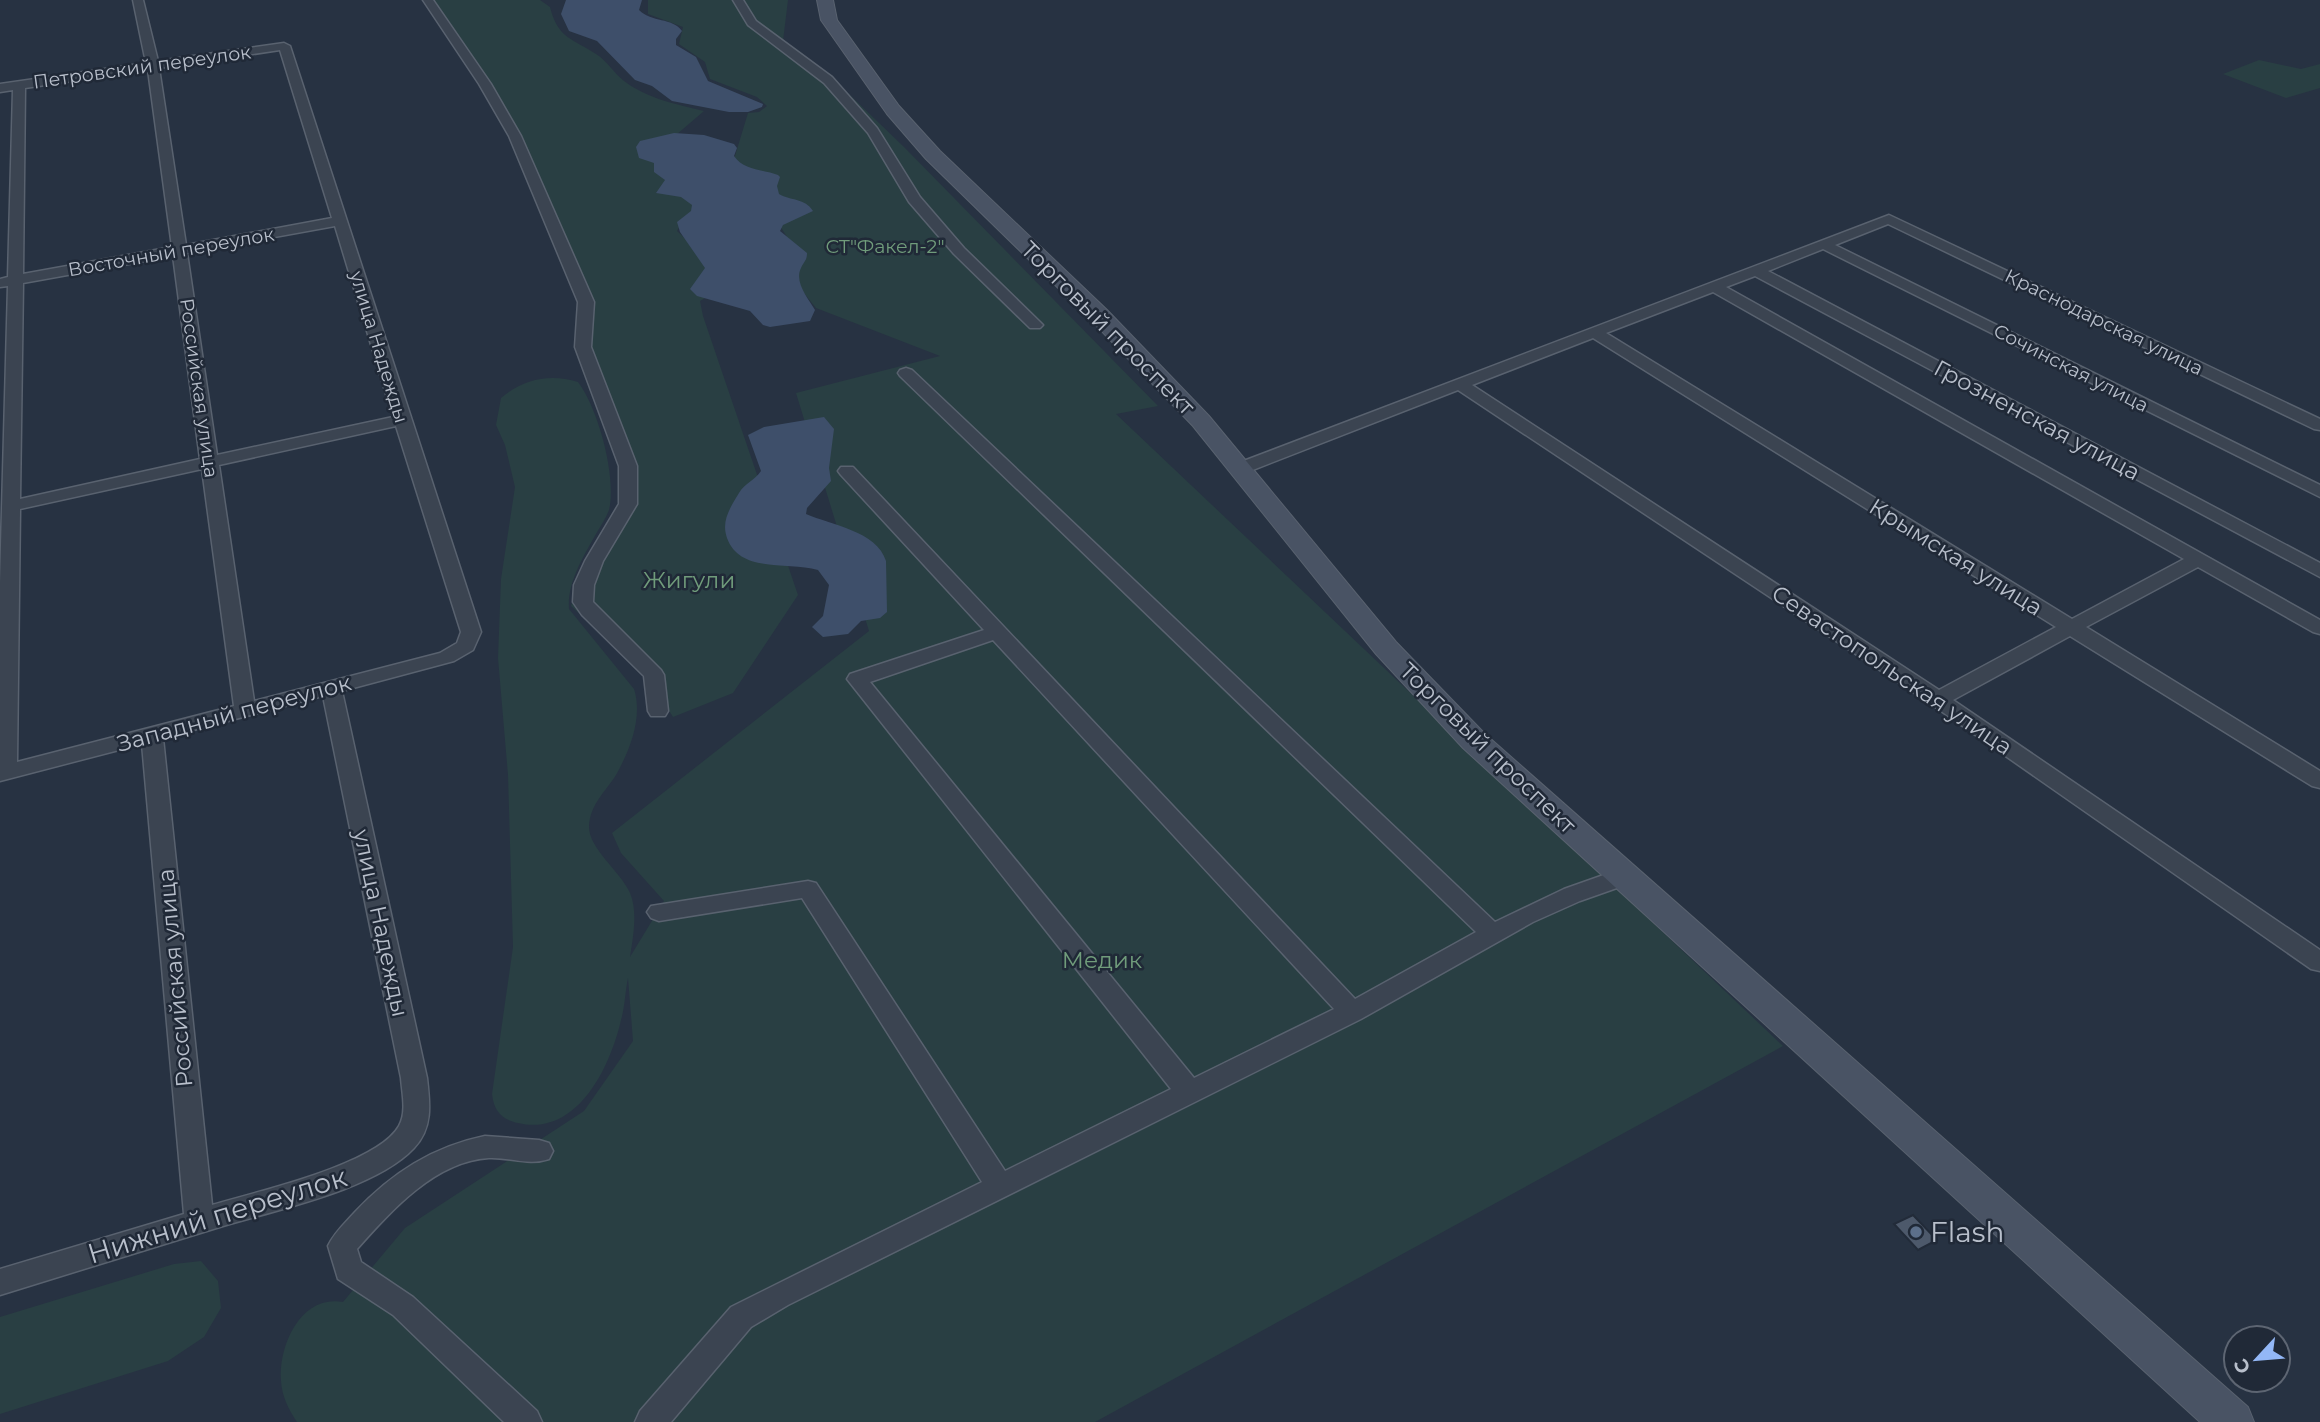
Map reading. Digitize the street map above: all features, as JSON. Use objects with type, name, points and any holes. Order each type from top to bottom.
[{"type":"street","name":"Российская улица","points":[[138,0],[153,66],[245,710]]},
{"type":"street","points":[[428,0],[485,84],[515,136],[586,302],[583,347],[628,466],[628,505],[594,561],[584,585],[583,602],[654,675],[658,710]]},
{"type":"street","points":[[738,0],[752,23],[828,80],[873,131],[914,198],[959,251],[1035,325]]},
{"type":"street","name":"Торговый проспект","points":[[825,0],[829,20],[868,77],[909,128],[962,185],[1134,351],[1200,421],[1386,648],[1474,741],[2232,1422]]},
{"type":"street","name":"Петровский переулок","points":[[0,88],[284,46]]},
{"type":"street","name":"улица Надежды","points":[[284,46],[401,420],[471,632],[471,639],[466,646]]},
{"type":"street","points":[[3,774],[11,506],[8,281],[19,86]]},
{"type":"street","name":"Краснодарская улица","points":[[1823,244],[1889,219],[2320,425]]},
{"type":"street","name":"Восточный переулок","points":[[8,281],[341,222]]},
{"type":"street","points":[[1239,469],[1823,244]]},
{"type":"street","name":"Сочинская улица","points":[[1823,244],[2320,492]]},
{"type":"street","name":"Грозненская улица","points":[[1755,270],[2320,571]]},
{"type":"street","points":[[1714,287],[2320,628]]},
{"type":"street","name":"Крымская улица","points":[[1593,332],[2320,781]]},
{"type":"street","points":[[906,373],[1493,934]]},
{"type":"street","name":"Севастопольская улица","points":[[1460,384],[1938,699],[2320,962]]},
{"type":"street","points":[[11,506],[401,420]]},
{"type":"street","points":[[847,471],[1352,1012]]},
{"type":"street","points":[[1938,699],[2196,560]]},
{"type":"street","points":[[997,632],[857,679],[1189,1093]]},
{"type":"street","name":"Западный переулок","points":[[3,774],[447,657],[466,646]]},
{"type":"street","name":"улица Надежды","points":[[331,687],[414,1078],[417,1120]]},
{"type":"street","name":"Российская улица","points":[[152,734],[199,1221]]},
{"type":"street","points":[[651,1422],[741,1317],[778,1296],[1352,1012],[1493,934],[1572,895],[1623,877]]},
{"type":"street","points":[[659,912],[808,889],[1000,1187]]},
{"type":"street","name":"Нижний переулок","points":[[0,1282],[357,1171],[404,1140],[417,1120]]},
{"type":"street","points":[[526,1422],[403,1306],[348,1270],[342,1246],[370,1215],[397,1191],[443,1159],[486,1147],[539,1151]]},
{"type":"green space","name":"Жигули","points":[[428,0],[540,0],[550,7],[562,32],[600,57],[624,81],[652,97],[704,111],[676,135],[655,160],[695,201],[699,210],[683,221],[677,231],[693,246],[722,288],[700,301],[703,316],[798,595],[733,693],[673,717],[647,675],[571,606],[580,574],[618,507],[618,466],[577,345],[579,300],[509,135]]},
{"type":"green space","name":"Медик","points":[[648,0],[788,0],[783,41],[827,73],[904,147],[1158,406],[1116,414],[1783,1046],[1095,1422],[297,1422],[283,1392],[281,1367],[288,1339],[304,1314],[315,1306],[328,1302],[343,1302],[405,1228],[584,1111],[633,1041],[628,978],[616,1039],[609,1058],[588,1095],[574,1109],[557,1120],[539,1125],[512,1121],[497,1110],[492,1094],[513,947],[508,775],[498,658],[501,579],[515,487],[505,445],[496,425],[501,398],[518,386],[537,380],[557,378],[578,382],[592,408],[604,443],[610,480],[609,510],[577,570],[569,609],[634,689],[636,700],[634,733],[626,755],[595,805],[589,826],[594,843],[630,893],[634,908],[634,925],[630,957],[664,901],[621,853],[612,833],[869,631],[796,393],[940,356],[816,308],[791,277],[787,237],[777,221],[797,202],[731,169],[748,113],[759,112],[767,106],[757,97],[710,79],[705,62],[679,44],[683,27],[648,14]]},
{"type":"green space","points":[[2259,60],[2301,69],[2320,64],[2320,88],[2286,98],[2223,74]]},
{"type":"green space","points":[[201,1261],[218,1281],[221,1308],[204,1337],[168,1361],[0,1414],[0,1317],[174,1264]]},
{"type":"water","points":[[566,0],[642,0],[639,10],[644,14],[673,24],[682,31],[676,39],[676,45],[696,57],[708,81],[763,104],[762,107],[748,112],[729,112],[672,101],[652,86],[635,80],[597,41],[569,31],[561,14]]},
{"type":"water","points":[[674,133],[704,135],[734,144],[737,148],[734,156],[738,161],[748,167],[778,175],[779,194],[802,202],[813,211],[783,225],[780,231],[807,253],[799,279],[815,310],[810,321],[770,327],[763,325],[750,311],[697,296],[690,289],[705,268],[680,232],[677,222],[691,211],[692,205],[681,197],[656,193],[665,180],[654,172],[654,163],[639,158],[636,147],[640,141]]},
{"type":"water","points":[[824,417],[834,429],[829,468],[831,481],[807,508],[806,514],[852,530],[881,551],[886,561],[887,612],[880,618],[861,621],[848,634],[823,637],[812,627],[823,616],[829,585],[818,570],[754,562],[742,557],[733,549],[725,526],[727,515],[739,493],[761,471],[748,435],[764,427]]},
{"type":"building","name":"Flash","points":[[1913,1215],[1937,1240],[1918,1250],[1894,1224]]},
{"type":"place","name":"Flash","points":[[1916,1232]]},
{"type":"park label","name":"СТ\"Факел-2\"","points":[[885,246]]}]
